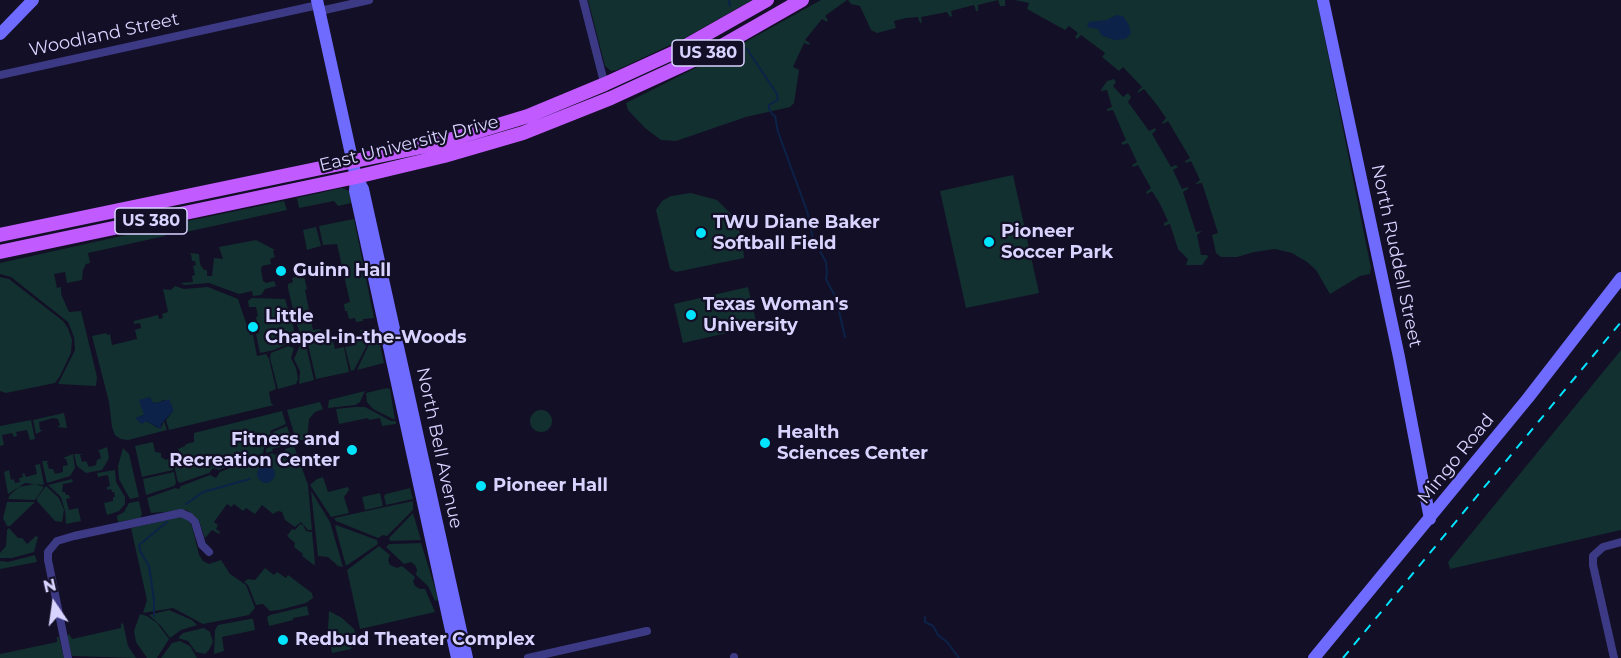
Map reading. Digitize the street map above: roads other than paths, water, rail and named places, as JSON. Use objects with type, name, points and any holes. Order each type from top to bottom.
[{"type":"main road","points":[[0,34],[33,0]]},
{"type":"main road","name":"East University Drive","points":[[0,235],[353,163],[436,144],[528,116],[675,52],[767,0]]},
{"type":"main road","name":"East University Drive","points":[[0,252],[356,177],[444,156],[523,133],[611,98],[711,52],[802,0]]},
{"type":"main road","name":"North Ruddell Street","points":[[1323,0],[1399,357],[1430,519]]},
{"type":"main road","name":"North Bell Avenue","points":[[318,5],[356,177],[355,191],[457,658]]},
{"type":"main road","name":"North Bell Avenue","points":[[356,177],[363,189],[467,658]]},
{"type":"main road","name":"Mingo Road","points":[[1314,658],[1528,398],[1621,278]]},
{"type":"street","name":"Woodland Street","points":[[0,74],[318,5],[369,0]]},
{"type":"street","points":[[583,0],[604,84],[611,98]]},
{"type":"street","points":[[68,658],[48,560],[48,552],[57,542],[61,539],[181,513],[195,522],[202,545],[209,552]]},
{"type":"street","points":[[1614,658],[1593,565],[1593,556],[1603,547],[1621,542]]},
{"type":"street","points":[[528,658],[646,631]]},
{"type":"water","points":[[1116,15],[1123,16],[1129,25],[1131,34],[1125,39],[1115,40],[1102,36],[1098,29],[1087,27],[1089,22],[1107,20]]},
{"type":"water","points":[[150,397],[152,402],[157,403],[169,399],[173,408],[161,424],[161,429],[146,421],[142,424],[135,418],[144,415],[139,400]]},
{"type":"water","points":[[266,465],[274,470],[275,474],[270,482],[266,483],[258,478],[257,474],[262,466]]},
{"type":"waterway","points":[[729,0],[730,6]]},
{"type":"waterway","points":[[747,49],[777,94],[778,100],[769,105],[769,108],[775,116],[778,132],[807,211],[813,238],[826,262],[826,279],[836,298],[845,337]]},
{"type":"waterway","points":[[186,504],[203,492],[250,479]]},
{"type":"waterway","points":[[154,616],[149,566],[139,545],[167,522]]},
{"type":"waterway","points":[[925,617],[925,622],[933,626],[959,658]]},
{"type":"railway","points":[[1343,658],[1621,322]]},
{"type":"place","name":"TWU Diane Baker Softball Field","points":[[701,233]]},
{"type":"place","name":"Pioneer Soccer Park","points":[[989,242]]},
{"type":"place","name":"Guinn Hall","points":[[281,271]]},
{"type":"place","name":"Texas Woman's University","points":[[691,315]]},
{"type":"place","name":"Little Chapel-in-the-Woods","points":[[253,327]]},
{"type":"place","name":"Health Sciences Center","points":[[765,443]]},
{"type":"place","name":"Fitness and Recreation Center","points":[[352,450]]},
{"type":"place","name":"Pioneer Hall","points":[[481,486]]},
{"type":"place","name":"Redbud Theater Complex","points":[[283,640]]}]
